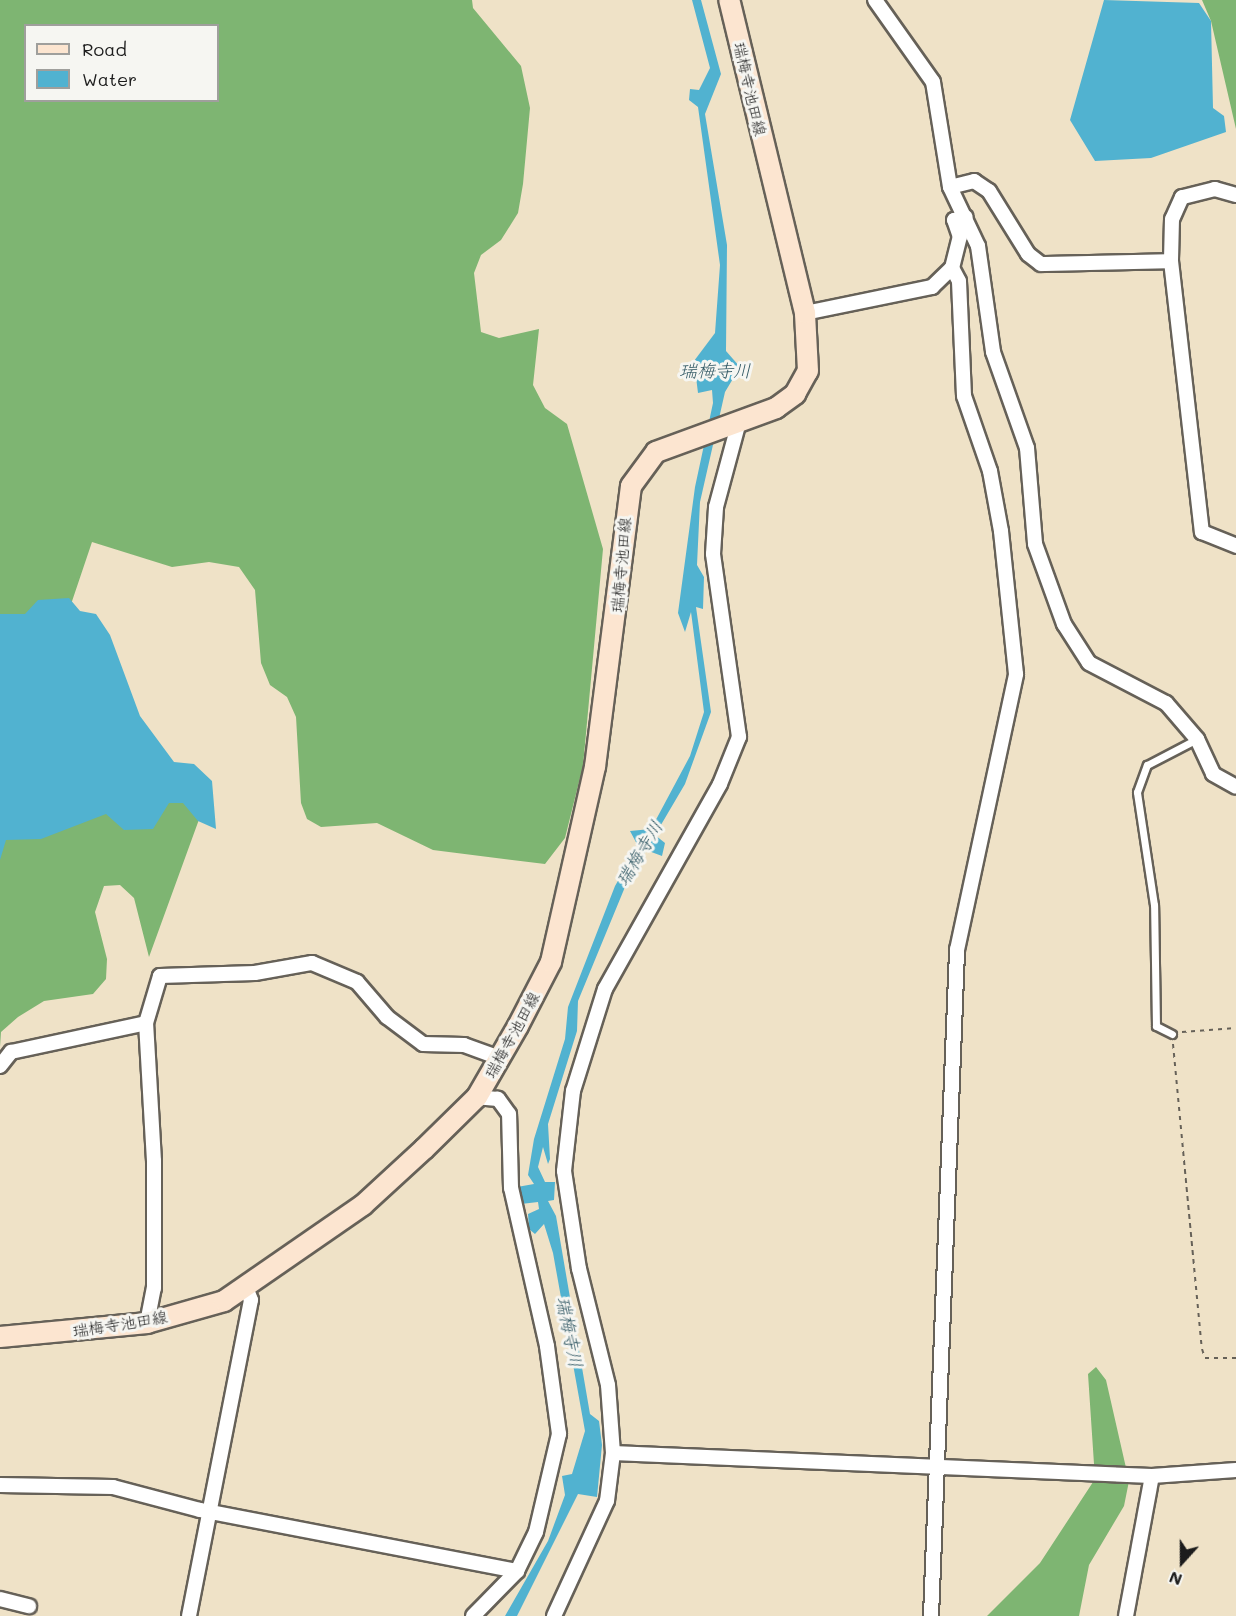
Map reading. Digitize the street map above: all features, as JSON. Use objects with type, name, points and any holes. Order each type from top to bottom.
[{"type":"main road","name":"瑞梅寺池田線","points":[[0,1337],[147,1323],[224,1301],[363,1205],[477,1097],[500,1058],[551,962],[595,767],[630,486],[645,461],[670,443],[776,408],[804,384],[810,355],[805,313],[729,0]]},
{"type":"street","points":[[875,0],[933,82],[950,187],[966,217],[980,256],[993,352],[1027,448],[1035,544],[1064,624],[1089,663],[1166,703],[1197,739],[1213,774],[1236,787]]},
{"type":"street","points":[[950,187],[974,181],[989,191],[1029,254],[1041,264],[1171,261]]},
{"type":"street","points":[[1236,195],[1215,189],[1182,197],[1173,219],[1171,261],[1202,532],[1236,546]]},
{"type":"street","points":[[805,313],[921,292],[952,268],[960,237],[954,220],[966,217]]},
{"type":"street","points":[[932,1616],[957,950],[1016,674],[1001,531],[990,471],[964,396],[959,281],[952,268]]},
{"type":"street","points":[[554,1616],[607,1501],[613,1453],[608,1385],[579,1269],[564,1171],[573,1091],[605,989],[720,784],[739,737],[713,554],[716,507],[739,422]]},
{"type":"street","points":[[147,1323],[154,1288],[154,1161],[146,1023],[160,976],[255,973],[312,963],[357,982],[387,1017],[423,1044],[464,1045],[500,1058]]},
{"type":"street","points":[[0,1066],[11,1052],[146,1023]]},
{"type":"street","points":[[473,1616],[517,1571],[541,1513],[559,1434],[547,1346],[511,1188],[509,1114],[498,1099],[477,1097]]},
{"type":"street","points":[[189,1616],[212,1513],[251,1300],[246,1287]]},
{"type":"street","points":[[613,1453],[937,1465],[1152,1476],[1236,1470]]},
{"type":"street","points":[[1126,1616],[1152,1476]]},
{"type":"street","points":[[0,1485],[113,1487],[212,1513],[517,1571]]},
{"type":"street","points":[[0,1599],[29,1606]]},
{"type":"lane","points":[[1172,1034],[1156,1026],[1154,905],[1137,792],[1152,760],[1197,739]]},
{"type":"path","points":[[1236,1028],[1172,1034],[1202,1349],[1205,1359],[1236,1358]]},
{"type":"green space","points":[[0,0],[472,0],[473,8],[521,66],[530,108],[518,213],[501,240],[481,255],[474,273],[481,332],[499,338],[539,329],[533,385],[545,408],[567,424],[603,549],[583,766],[565,838],[545,864],[433,850],[377,823],[321,827],[307,819],[301,803],[296,717],[287,697],[270,685],[261,663],[255,590],[239,567],[209,562],[172,567],[92,542],[63,628],[0,639]]},
{"type":"green space","points":[[1202,0],[1236,0],[1236,129],[1211,21]]},
{"type":"green space","points":[[174,796],[201,814],[149,957],[134,898],[120,885],[104,886],[95,912],[107,959],[106,979],[93,994],[44,1001],[18,1017],[1,1032],[0,1047],[0,843],[13,828]]},
{"type":"green space","points":[[1096,1367],[1106,1380],[1129,1481],[1124,1506],[1089,1565],[1079,1616],[987,1616],[1040,1563],[1095,1479],[1088,1374]]},
{"type":"water","name":"瑞梅寺川","points":[[692,0],[701,0],[721,74],[705,114],[727,245],[726,351],[740,367],[725,392],[700,502],[697,565],[704,577],[703,609],[696,607],[711,712],[685,784],[655,835],[665,843],[662,856],[646,850],[625,887],[578,1001],[577,1031],[548,1124],[550,1159],[548,1164],[543,1147],[538,1167],[545,1182],[555,1182],[554,1200],[548,1201],[556,1216],[590,1414],[599,1421],[602,1445],[597,1497],[578,1494],[517,1616],[505,1616],[548,1541],[565,1495],[562,1476],[572,1474],[585,1431],[553,1253],[544,1224],[535,1234],[529,1229],[528,1214],[539,1209],[538,1202],[521,1204],[517,1187],[534,1184],[528,1175],[534,1139],[565,1039],[568,1007],[615,886],[638,846],[630,831],[651,829],[690,756],[704,712],[691,612],[685,632],[678,613],[695,487],[713,403],[712,390],[698,393],[694,361],[715,333],[720,265],[698,107],[689,100],[690,89],[699,90],[710,68]]},
{"type":"water","points":[[1104,0],[1199,3],[1211,21],[1213,108],[1224,116],[1226,132],[1151,158],[1095,161],[1070,120]]},
{"type":"water","points":[[69,598],[80,611],[96,614],[110,635],[140,716],[174,762],[194,764],[212,781],[216,829],[198,821],[183,803],[169,803],[153,829],[124,830],[106,814],[41,839],[6,840],[0,860],[0,614],[25,614],[38,600]]}]
